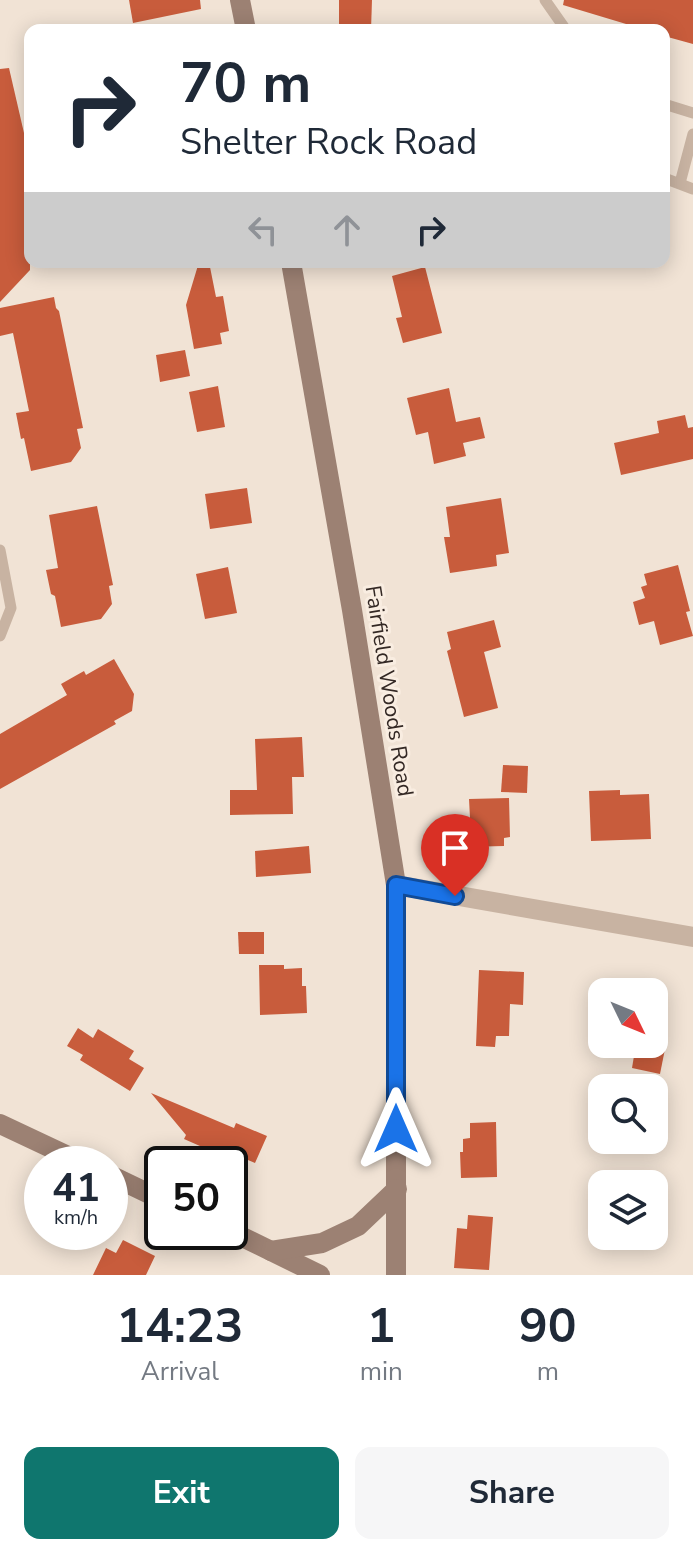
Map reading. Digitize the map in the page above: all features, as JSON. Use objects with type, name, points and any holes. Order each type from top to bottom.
[{"type":"main road","points":[[240,0],[245,24]]},
{"type":"main road","name":"Fairfield Woods Road","points":[[292,268],[396,885],[396,1275]]},
{"type":"main road","points":[[0,1124],[47,1146]]},
{"type":"main road","points":[[271,1251],[322,1243],[358,1226],[397,1189]]},
{"type":"main road","points":[[248,1240],[320,1275]]},
{"type":"street","points":[[396,885],[693,937]]},
{"type":"lane","points":[[545,0],[562,24]]},
{"type":"lane","points":[[670,106],[693,113]]},
{"type":"lane","points":[[680,183],[693,134]]},
{"type":"lane","points":[[670,180],[693,189]]},
{"type":"lane","points":[[0,550],[11,608],[0,636]]},
{"type":"building","points":[[129,0],[200,0],[201,9],[133,23]]},
{"type":"building","points":[[339,0],[372,0],[371,24],[339,24]]},
{"type":"building","points":[[564,0],[693,0],[693,44],[670,38],[670,24],[626,24],[563,5]]},
{"type":"building","points":[[9,68],[24,133],[24,268],[30,270],[0,302],[0,69]]},
{"type":"building","points":[[197,268],[210,268],[216,297],[223,296],[229,331],[220,333],[222,344],[194,349],[186,305]]},
{"type":"building","points":[[425,268],[442,333],[403,343],[396,318],[402,317],[392,276]]},
{"type":"building","points":[[54,297],[83,428],[77,429],[81,448],[71,462],[31,471],[16,413],[29,411],[13,333],[0,336],[0,308]]},
{"type":"building","points":[[185,350],[190,376],[160,382],[156,355]]},
{"type":"building","points":[[218,386],[225,427],[197,432],[189,392]]},
{"type":"building","points":[[449,388],[456,422],[480,417],[485,438],[463,443],[466,456],[434,464],[428,432],[416,435],[407,398]]},
{"type":"building","points":[[685,415],[688,428],[693,427],[693,459],[621,475],[614,443],[659,433],[657,421]]},
{"type":"building","points":[[247,488],[252,523],[210,529],[205,494]]},
{"type":"building","points":[[501,498],[509,553],[496,555],[497,566],[450,573],[444,537],[450,537],[446,507]]},
{"type":"building","points":[[97,506],[113,585],[109,586],[112,604],[101,619],[61,627],[46,570],[58,568],[49,515]]},
{"type":"building","points":[[678,565],[693,636],[660,645],[654,621],[639,625],[633,602],[645,598],[641,587],[647,585],[644,574]]},
{"type":"building","points":[[228,567],[237,613],[205,619],[196,574]]},
{"type":"building","points":[[494,620],[501,647],[484,652],[498,708],[464,717],[447,651],[451,649],[447,632]]},
{"type":"building","points":[[114,659],[134,694],[132,711],[114,721],[116,724],[0,789],[0,734],[67,695],[61,684],[84,671],[86,675]]},
{"type":"building","points":[[302,737],[304,777],[292,777],[293,814],[230,815],[230,790],[257,790],[255,739]]},
{"type":"building","points":[[503,765],[528,766],[527,793],[501,792]]},
{"type":"building","points":[[620,790],[620,795],[649,794],[651,839],[591,841],[589,791]]},
{"type":"building","points":[[509,798],[510,837],[504,838],[504,846],[464,847],[463,818],[470,818],[469,799]]},
{"type":"building","points":[[309,846],[311,873],[256,877],[255,851]]},
{"type":"building","points":[[238,932],[264,932],[264,954],[239,954]]},
{"type":"building","points":[[259,965],[302,968],[307,1013],[260,1015]]},
{"type":"building","points":[[479,970],[524,972],[523,1005],[510,1004],[509,1036],[496,1036],[495,1047],[476,1046]]},
{"type":"building","points":[[78,1028],[93,1038],[98,1029],[134,1051],[129,1059],[144,1068],[130,1091],[80,1060],[83,1055],[67,1046]]},
{"type":"building","points":[[634,1058],[663,1058],[660,1074],[632,1068]]},
{"type":"building","points":[[151,1093],[234,1128],[236,1123],[267,1136],[255,1163],[248,1160],[248,1146],[200,1146],[184,1139],[186,1135]]},
{"type":"building","points":[[496,1122],[497,1177],[461,1178],[460,1152],[463,1152],[463,1139],[470,1138],[470,1123]]},
{"type":"building","points":[[468,1215],[493,1217],[489,1270],[454,1268],[457,1228],[467,1229]]},
{"type":"building","points":[[128,1242],[155,1256],[146,1275],[93,1275],[105,1250],[116,1253],[118,1250],[128,1250]]},
{"type":"route","points":[[396,1129],[396,885],[455,896]]}]
